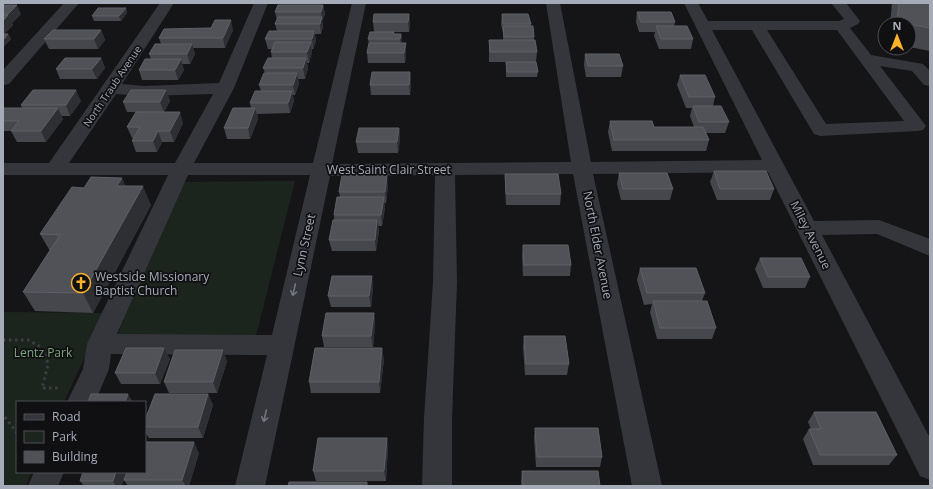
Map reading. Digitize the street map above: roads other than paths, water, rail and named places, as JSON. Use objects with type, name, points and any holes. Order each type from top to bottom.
[{"type":"street","points":[[3,80],[72,3]]},
{"type":"street","name":"North Traub Avenue","points":[[55,169],[167,3]]},
{"type":"street","points":[[84,396],[96,369],[100,344],[181,169],[225,88],[261,3]]},
{"type":"street","name":"Lynn Street","points":[[250,486],[359,3]]},
{"type":"street","name":"North Elder Avenue","points":[[552,3],[582,168],[647,486]]},
{"type":"street","name":"Miley Avenue","points":[[691,3],[930,467]]},
{"type":"street","points":[[757,26],[820,130],[917,126],[866,59],[847,24],[838,3]]},
{"type":"street","points":[[847,24],[855,3]]},
{"type":"street","points":[[702,26],[847,24]]},
{"type":"street","points":[[866,59],[917,67],[930,81]]},
{"type":"street","points":[[111,88],[151,91],[225,88]]},
{"type":"street","name":"West Saint Clair Street","points":[[3,169],[321,170],[776,166]]},
{"type":"street","points":[[437,486],[438,418],[445,282],[445,169]]},
{"type":"street","points":[[808,228],[879,227],[930,248]]},
{"type":"street","points":[[100,344],[282,345]]},
{"type":"street","points":[[43,486],[49,473]]},
{"type":"place","name":"Westside Missionary Baptist Church","points":[[81,283]]},
{"type":"park label","name":"Lentz Park","points":[[43,352]]}]
